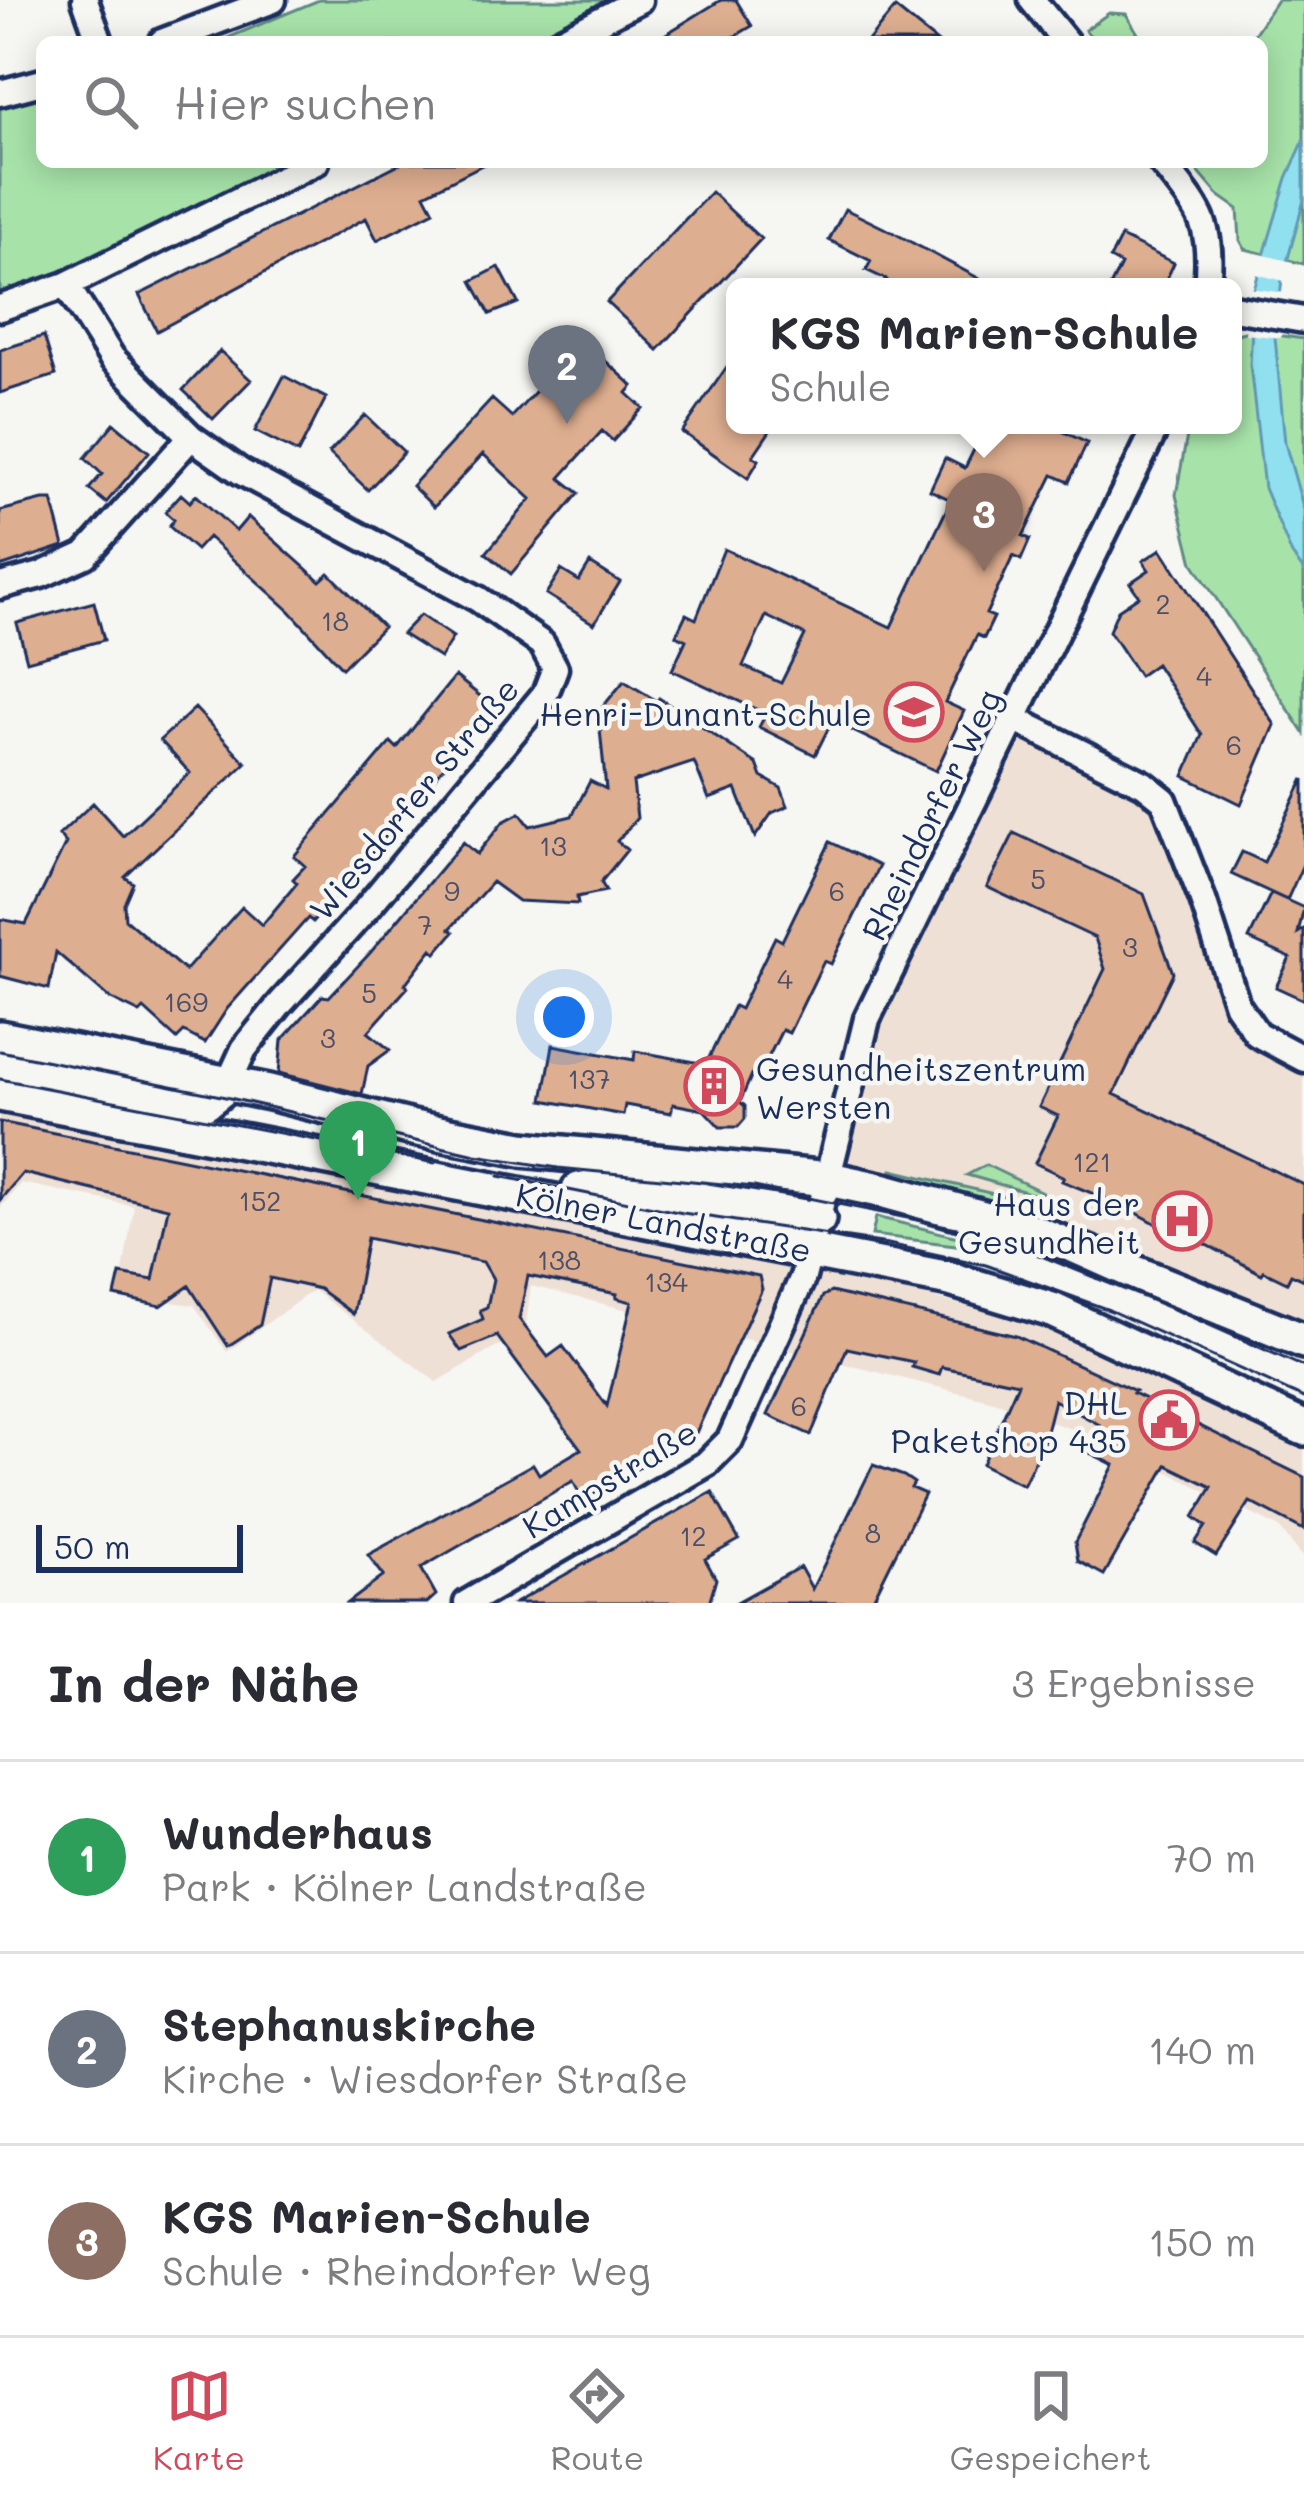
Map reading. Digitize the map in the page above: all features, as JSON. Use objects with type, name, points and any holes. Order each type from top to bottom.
[{"type":"main road","name":"Kölner Landstraße","points":[[0,1038],[522,1149],[829,1180],[1034,1232],[1304,1341]]},
{"type":"main road","points":[[0,1064],[174,1103],[205,1102],[228,1084]]},
{"type":"main road","name":"Kölner Landstraße","points":[[0,1094],[555,1199],[599,1186],[814,1234],[1052,1310],[1304,1428]]},
{"type":"street","points":[[86,0],[98,36]]},
{"type":"street","points":[[178,36],[273,0]]},
{"type":"street","points":[[570,36],[639,0]]},
{"type":"street","points":[[1032,0],[1061,36]]},
{"type":"street","points":[[0,93],[36,84]]},
{"type":"street","points":[[0,308],[66,285],[304,168]]},
{"type":"street","points":[[1166,168],[1201,215],[1210,239],[1208,278]]},
{"type":"street","name":"Wiesdorfer Straße","points":[[66,285],[112,358],[191,437],[241,472],[478,599],[542,644],[555,668],[544,694],[244,1049],[228,1084]]},
{"type":"street","points":[[1242,310],[1304,320]]},
{"type":"street","name":"Rheindorfer Weg","points":[[814,1234],[867,1019],[1153,434]]},
{"type":"street","points":[[0,586],[85,555],[191,437]]},
{"type":"street","points":[[1014,719],[1144,784],[1164,800],[1237,1005],[1258,1034],[1304,1059]]},
{"type":"street","name":"Kampstraße","points":[[467,1603],[715,1458],[730,1440],[803,1276],[814,1234]]},
{"type":"shaded area","points":[[1011,724],[1162,806],[1258,1037],[1304,1060],[1304,1327],[839,1165],[879,1013]]},
{"type":"shaded area","points":[[0,1107],[801,1265],[1046,1326],[1304,1444],[1304,1559],[1280,1528],[1112,1444],[994,1401],[531,1286],[525,1330],[437,1382],[313,1290],[227,1352],[194,1305],[119,1295],[134,1206],[21,1183],[0,1208]]},
{"type":"green space","points":[[319,0],[616,0],[541,36],[232,36]]},
{"type":"green space","points":[[1277,0],[1304,0],[1304,264],[1245,249],[1238,209],[1218,195],[1195,168],[1268,168],[1268,36],[1253,36]]},
{"type":"green space","points":[[1109,13],[1126,14],[1139,36],[1090,36],[1085,30]]},
{"type":"green space","points":[[36,98],[36,168],[273,168],[62,273],[0,293],[0,108]]},
{"type":"green space","points":[[1242,333],[1304,339],[1304,733],[1193,563],[1176,495],[1187,434],[1242,434]]},
{"type":"green space","points":[[986,1165],[1042,1192],[1040,1196],[967,1175]]},
{"type":"green space","points":[[892,1170],[1032,1203],[1021,1208],[890,1175]]},
{"type":"green space","points":[[876,1217],[995,1246],[998,1250],[872,1235]]},
{"type":"water","points":[[1304,140],[1304,200],[1282,280],[1275,337],[1285,443],[1304,510],[1304,571],[1292,555],[1264,488],[1250,365],[1254,289],[1287,178]]},
{"type":"pier","points":[[1256,253],[1293,262],[1288,282],[1252,273]]},
{"type":"pier","points":[[1248,288],[1286,293],[1281,338],[1245,334]]},
{"type":"building","points":[[721,0],[736,0],[752,26],[735,36],[663,36]]},
{"type":"building","points":[[895,8],[930,36],[872,36]]},
{"type":"building","points":[[391,168],[476,168],[425,194],[434,211],[377,240],[366,218],[157,331],[139,295]]},
{"type":"building","points":[[711,192],[761,239],[658,350],[607,302]]},
{"type":"building","points":[[845,209],[978,278],[883,278],[866,270],[871,261],[829,240]]},
{"type":"building","points":[[1121,237],[1174,263],[1167,278],[1114,278],[1121,265],[1110,259]]},
{"type":"building","points":[[499,267],[518,303],[490,314],[472,281]]},
{"type":"building","points":[[44,336],[56,375],[0,393],[0,350]]},
{"type":"building","points":[[567,336],[584,352],[589,346],[633,386],[627,393],[643,408],[613,441],[602,431],[560,478],[579,493],[511,574],[486,553],[531,499],[483,454],[434,507],[412,486],[492,399],[512,417],[546,380],[536,369]]},
{"type":"building","points":[[220,351],[251,380],[213,419],[183,390]]},
{"type":"building","points":[[726,368],[726,434],[768,434],[753,456],[759,460],[748,478],[682,432]]},
{"type":"building","points":[[284,376],[326,398],[298,453],[255,431]]},
{"type":"building","points":[[365,415],[404,452],[368,490],[329,453]]},
{"type":"building","points":[[114,423],[149,452],[106,503],[89,489],[102,474],[85,458]]},
{"type":"building","points":[[982,434],[1068,434],[1087,443],[1069,482],[1053,475],[1023,536],[1030,539],[1021,560],[1013,556],[986,614],[994,617],[984,638],[977,635],[945,702],[964,711],[936,771],[832,721],[815,755],[759,727],[766,714],[672,670],[686,640],[676,635],[686,614],[696,619],[724,549],[891,627],[951,500],[930,490],[945,458],[965,468]],"holes":[[[766,616],[805,635],[781,683],[743,666]]]},
{"type":"building","points":[[181,494],[190,502],[196,495],[236,531],[248,517],[320,581],[329,573],[383,627],[342,668],[290,611],[208,537],[196,550],[169,526],[174,520],[165,512]]},
{"type":"building","points":[[52,500],[64,546],[0,567],[0,511]]},
{"type":"building","points":[[1161,549],[1275,725],[1241,804],[1184,776],[1202,735],[1156,664],[1139,676],[1109,631],[1118,610],[1139,596],[1130,583],[1149,570],[1143,561]]},
{"type":"building","points":[[590,563],[620,582],[594,624],[546,594],[561,570],[579,581]]},
{"type":"building","points":[[94,602],[104,640],[27,661],[17,623]]},
{"type":"building","points":[[420,615],[453,637],[440,658],[402,634]]},
{"type":"building","points":[[455,676],[494,707],[313,922],[308,918],[227,1009],[205,1043],[184,1032],[177,1039],[144,1009],[140,1013],[109,998],[56,952],[49,989],[0,976],[0,919],[26,924],[66,843],[59,835],[93,803],[123,836],[190,773],[160,740],[195,708],[246,763],[125,877],[133,883],[124,904],[125,919],[185,971],[242,907],[262,925],[305,866],[294,856],[391,742],[397,748]]},
{"type":"building","points":[[624,681],[659,698],[757,764],[762,777],[781,788],[788,806],[772,813],[755,837],[736,789],[709,799],[694,762],[633,782],[637,818],[617,841],[627,850],[601,882],[606,891],[577,897],[578,904],[518,901],[492,882],[368,1032],[390,1050],[368,1066],[362,1094],[279,1073],[282,1040],[370,953],[463,842],[477,854],[503,822],[520,813],[530,826],[572,816],[590,781],[606,789],[600,729],[591,721]]},
{"type":"building","points":[[1304,779],[1304,862],[1287,900],[1231,874],[1242,852],[1264,862]]},
{"type":"building","points":[[1014,833],[1144,894],[1173,973],[1114,1094],[1304,1185],[1304,1280],[1291,1274],[1287,1282],[1262,1274],[1181,1231],[1179,1236],[1126,1207],[1062,1181],[1064,1177],[1035,1163],[1058,1116],[1039,1107],[1105,969],[1095,938],[987,887]]},
{"type":"building","points":[[830,842],[879,866],[831,964],[824,961],[789,1033],[782,1030],[764,1066],[757,1063],[740,1102],[745,1106],[745,1119],[738,1127],[720,1127],[704,1110],[673,1104],[671,1113],[625,1105],[623,1115],[543,1100],[553,1045],[634,1060],[635,1051],[706,1064],[734,1006],[740,1009],[775,937],[782,941]]},
{"type":"building","points":[[1271,893],[1304,908],[1298,933],[1304,929],[1304,1000],[1276,987],[1290,958],[1249,939]]},
{"type":"building","points":[[0,1122],[759,1276],[762,1289],[695,1435],[583,1500],[573,1481],[421,1568],[436,1595],[427,1603],[348,1603],[384,1576],[368,1555],[533,1464],[539,1474],[581,1449],[497,1336],[461,1351],[449,1334],[483,1319],[480,1310],[487,1307],[493,1279],[483,1262],[367,1238],[353,1314],[319,1289],[270,1278],[260,1325],[228,1346],[189,1286],[161,1306],[115,1296],[120,1274],[153,1280],[168,1208],[23,1173],[0,1200]],"holes":[[[528,1276],[617,1294],[616,1298],[632,1302],[607,1406],[563,1346],[548,1357],[519,1319]]]},
{"type":"building","points":[[831,1292],[1016,1336],[1135,1391],[1304,1477],[1304,1530],[1250,1502],[1216,1556],[1195,1543],[1206,1526],[1194,1517],[1212,1487],[1167,1465],[1104,1575],[1078,1561],[1075,1542],[1114,1465],[1086,1451],[1100,1425],[1054,1400],[1042,1447],[1023,1485],[982,1464],[1018,1383],[942,1367],[939,1375],[912,1367],[914,1362],[847,1348],[811,1435],[768,1415],[823,1296]]},
{"type":"building","points":[[873,1465],[904,1476],[914,1483],[911,1488],[925,1494],[871,1603],[735,1603],[800,1567],[812,1589]]},
{"type":"building","points":[[712,1492],[739,1540],[705,1559],[716,1579],[709,1603],[515,1603]]},
{"type":"tram line","points":[[0,1051],[476,1155],[754,1187],[957,1228],[1065,1261],[1304,1367]]},
{"type":"tram line","points":[[0,1079],[435,1163]]},
{"type":"tram line","points":[[499,1176],[986,1265],[1109,1310],[1304,1398]]},
{"type":"place","name":"Stephanuskirche","points":[[567,424]]},
{"type":"place","name":"KGS Marien-Schule","points":[[984,572]]},
{"type":"place","name":"Henri-Dunant-Schule","points":[[914,712]]},
{"type":"place","name":"Gesundheitszentrum Wersten","points":[[714,1086]]},
{"type":"place","name":"Wunderhaus","points":[[358,1200]]},
{"type":"place","name":"Haus der Gesundheit","points":[[1182,1221]]},
{"type":"place","name":"DHL Paketshop 435","points":[[1169,1420]]}]
